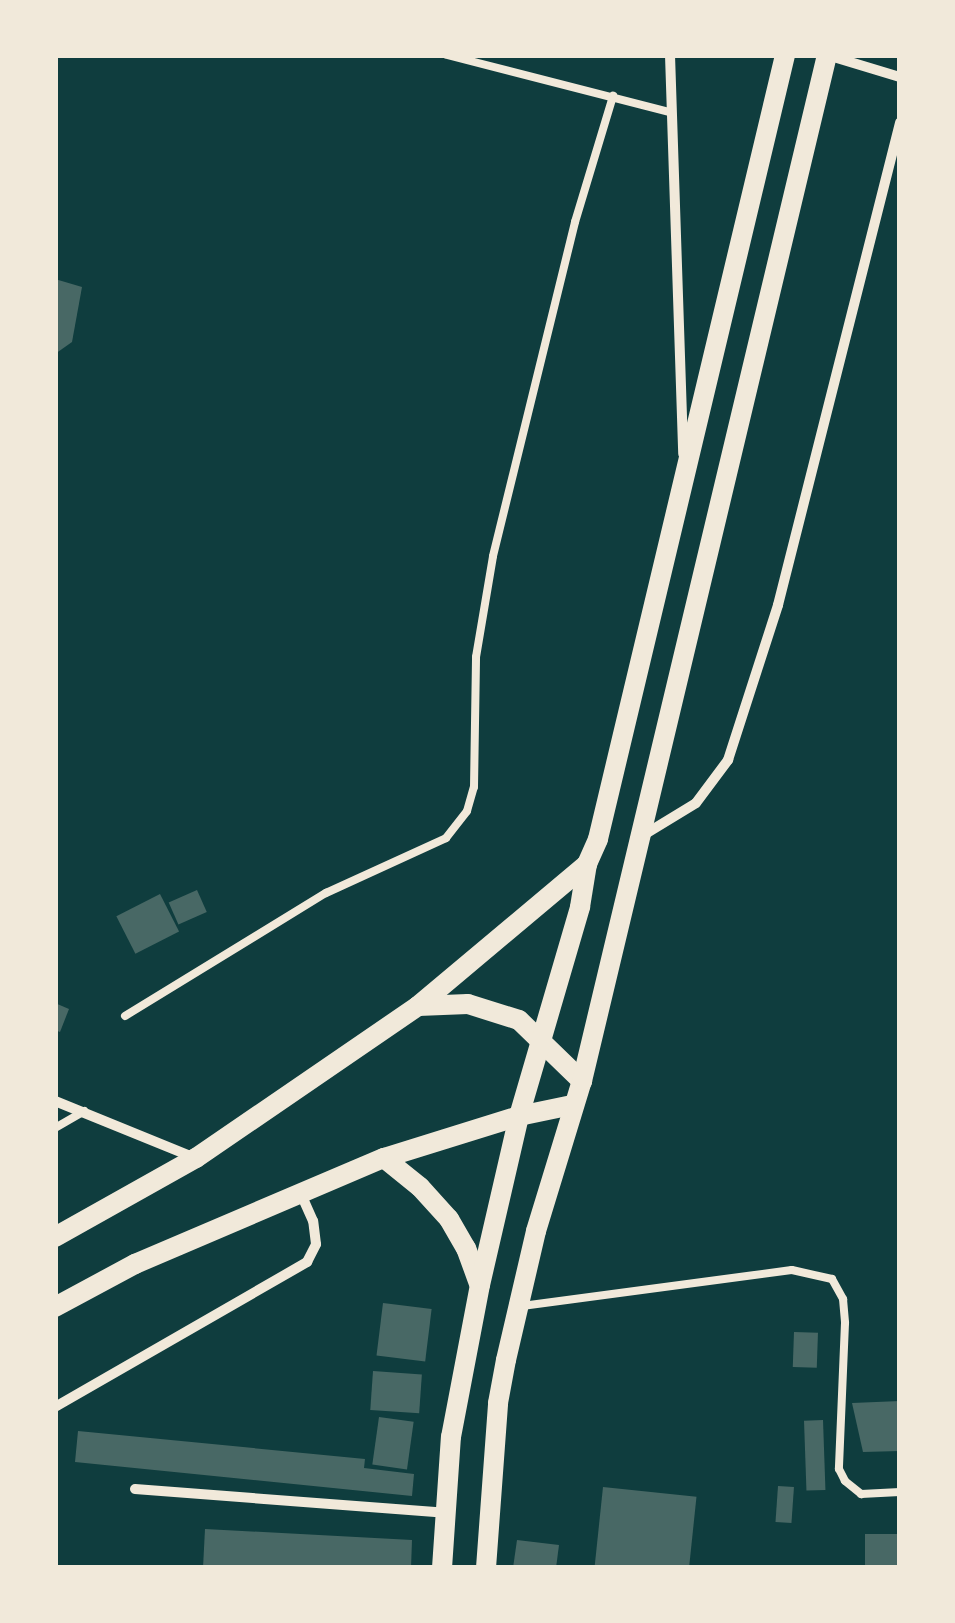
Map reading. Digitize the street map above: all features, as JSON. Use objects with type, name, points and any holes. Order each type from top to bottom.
[{"type":"main road","points":[[442,1568],[451,1437],[480,1285],[519,1116],[580,907],[587,864],[598,839],[785,55]]},
{"type":"main road","points":[[486,1568],[498,1403],[519,1306],[572,1105],[582,1081],[834,57]]},
{"type":"main road","points":[[55,1238],[196,1158],[418,1006],[587,864]]},
{"type":"main road","points":[[418,1006],[468,1004],[519,1020],[544,1040],[582,1081]]},
{"type":"main road","points":[[55,1307],[135,1264],[384,1158],[519,1116],[572,1105]]},
{"type":"main road","points":[[384,1158],[420,1186],[449,1218],[480,1285]]},
{"type":"street","points":[[670,55],[668,112],[684,477]]},
{"type":"street","points":[[834,57],[900,77]]},
{"type":"street","points":[[640,837],[696,803],[728,760],[778,605],[900,122]]},
{"type":"street","points":[[55,1102],[196,1158]]},
{"type":"street","points":[[55,1407],[307,1262],[316,1244],[300,1193]]},
{"type":"street","points":[[136,1489],[445,1513]]},
{"type":"lane","points":[[447,55],[668,112]]},
{"type":"lane","points":[[125,1016],[326,893],[412,858],[446,838],[466,811],[474,786],[476,657],[493,556],[575,222],[613,96]]},
{"type":"lane","points":[[55,1128],[85,1111]]},
{"type":"lane","points":[[519,1306],[792,1270],[832,1279],[842,1299],[844,1322],[839,1469],[844,1481],[861,1494],[900,1492]]},
{"type":"building","points":[[55,279],[82,287],[72,342],[55,354]]},
{"type":"building","points":[[197,890],[207,912],[178,925],[169,903]]},
{"type":"building","points":[[160,894],[179,931],[135,954],[116,916]]},
{"type":"building","points":[[55,1003],[69,1009],[60,1032],[55,1030]]},
{"type":"building","points":[[383,1303],[432,1309],[425,1362],[377,1356]]},
{"type":"building","points":[[794,1332],[818,1333],[817,1368],[793,1367]]},
{"type":"building","points":[[373,1371],[422,1374],[419,1413],[370,1410]]},
{"type":"building","points":[[900,1401],[900,1451],[863,1452],[852,1403]]},
{"type":"building","points":[[379,1417],[414,1422],[407,1469],[372,1465]]},
{"type":"building","points":[[823,1420],[825,1490],[806,1491],[804,1421]]},
{"type":"building","points":[[78,1431],[365,1459],[364,1468],[414,1474],[412,1496],[75,1462]]},
{"type":"building","points":[[778,1486],[794,1487],[791,1523],[775,1522]]},
{"type":"building","points":[[603,1487],[696,1497],[689,1568],[595,1568]]},
{"type":"building","points":[[205,1529],[412,1540],[411,1568],[203,1568]]},
{"type":"building","points":[[865,1534],[900,1534],[900,1568],[865,1568]]},
{"type":"building","points":[[517,1540],[559,1545],[556,1568],[513,1568]]}]
